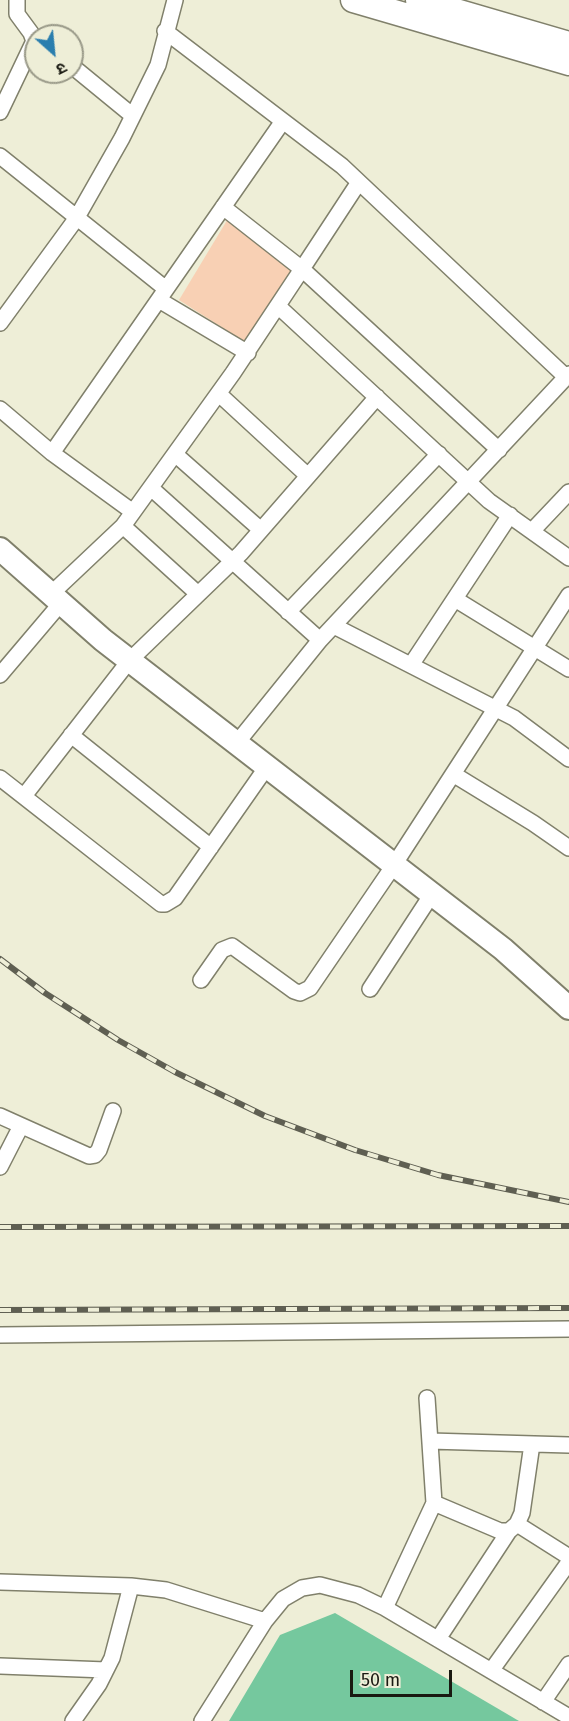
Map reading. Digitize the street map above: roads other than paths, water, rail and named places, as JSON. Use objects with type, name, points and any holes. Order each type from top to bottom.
[{"type":"main road","points":[[353,0],[569,63]]},
{"type":"main road","points":[[417,0],[569,44]]},
{"type":"street","points":[[17,0],[17,14],[25,24]]},
{"type":"street","points":[[0,323],[76,219],[133,116],[158,65],[165,31],[175,0]]},
{"type":"street","points":[[165,31],[359,182],[568,376],[320,640],[236,744]]},
{"type":"street","points":[[0,112],[24,62]]},
{"type":"street","points":[[84,76],[133,116]]},
{"type":"street","points":[[52,453],[283,121]]},
{"type":"street","points":[[0,156],[163,294],[248,352]]},
{"type":"street","points":[[0,674],[56,599],[134,512],[279,307],[359,182]]},
{"type":"street","points":[[223,207],[303,269],[499,450]]},
{"type":"street","points":[[279,307],[469,482],[569,558]]},
{"type":"street","points":[[219,393],[308,476]]},
{"type":"street","points":[[24,796],[129,661],[232,562],[377,397]]},
{"type":"street","points":[[0,409],[52,453],[134,512]]},
{"type":"street","points":[[175,454],[261,530]]},
{"type":"street","points":[[288,612],[439,454]]},
{"type":"street","points":[[151,488],[320,640]]},
{"type":"street","points":[[532,531],[569,492]]},
{"type":"street","points":[[411,665],[510,515]]},
{"type":"street","points":[[123,526],[198,594]]},
{"type":"street","points":[[0,549],[129,661],[503,949],[567,1001]]},
{"type":"street","points":[[201,980],[222,950],[232,946],[294,991],[306,992],[394,865],[537,648],[569,595]]},
{"type":"street","points":[[455,599],[569,669]]},
{"type":"street","points":[[333,626],[514,718],[569,759]]},
{"type":"street","points":[[71,735],[211,847]]},
{"type":"street","points":[[0,778],[160,904],[170,903],[175,898],[266,768]]},
{"type":"street","points":[[453,774],[569,848]]},
{"type":"street","points":[[370,989],[432,894]]},
{"type":"street","points":[[0,1116],[89,1156],[95,1155],[99,1150],[113,1111]]},
{"type":"street","points":[[0,1167],[21,1126]]},
{"type":"street","points":[[0,1335],[569,1329]]},
{"type":"street","points":[[385,1608],[434,1503],[427,1398]]},
{"type":"street","points":[[430,1441],[569,1445]]},
{"type":"street","points":[[438,1639],[522,1513],[532,1444]]},
{"type":"street","points":[[434,1503],[500,1531],[513,1528],[569,1559],[492,1671]]},
{"type":"street","points":[[0,1582],[131,1586],[166,1590],[265,1621]]},
{"type":"street","points":[[202,1721],[265,1621],[283,1599],[302,1588],[320,1585],[358,1595],[385,1608],[569,1717]]},
{"type":"street","points":[[73,1721],[106,1670],[116,1646],[131,1586]]},
{"type":"street","points":[[543,1702],[569,1664]]},
{"type":"street","points":[[0,1666],[106,1670]]},
{"type":"railway","points":[[0,959],[45,993],[118,1040],[175,1072],[265,1116],[355,1150],[438,1175],[569,1202]]},
{"type":"railway","points":[[0,1227],[569,1226]]},
{"type":"railway","points":[[0,1310],[569,1308]]}]
